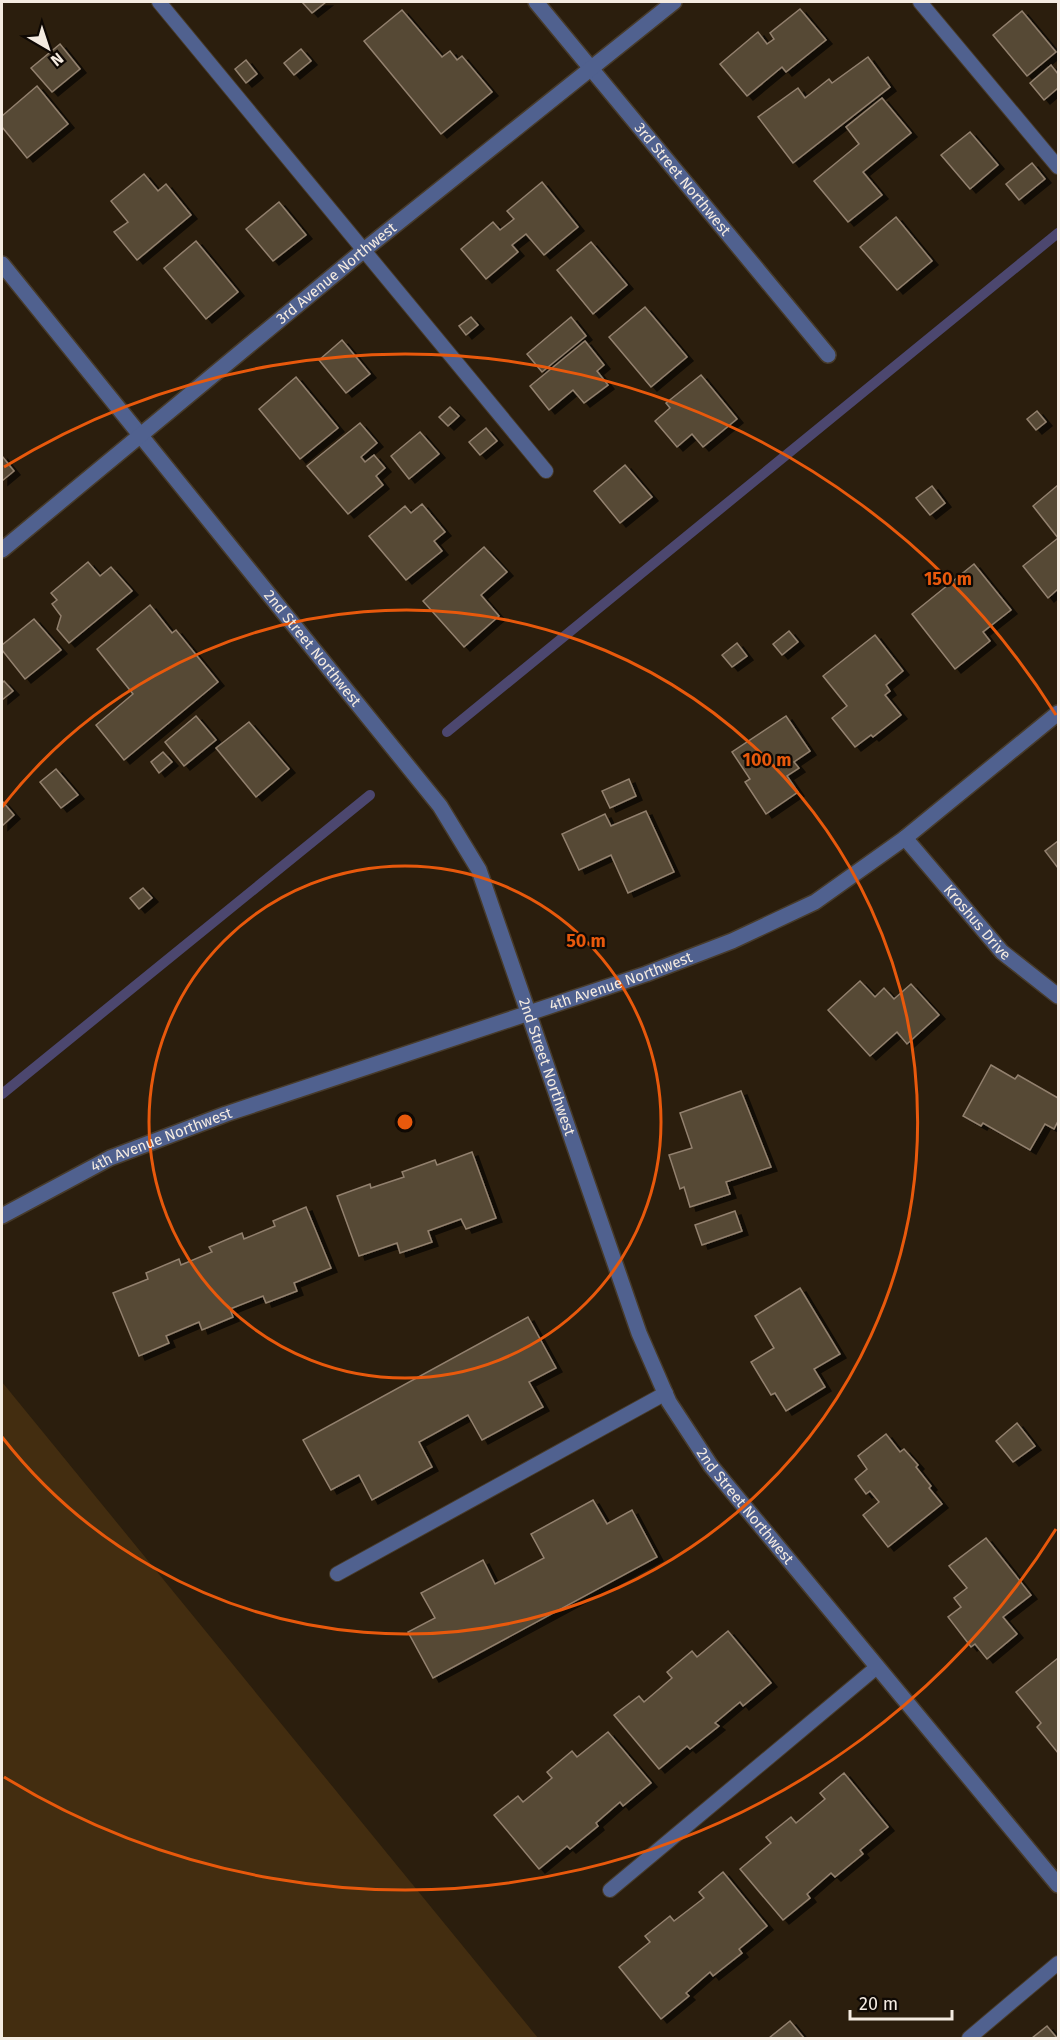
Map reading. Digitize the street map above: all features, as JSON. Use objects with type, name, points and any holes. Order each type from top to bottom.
[{"type":"street","name":"3rd Street Northwest","points":[[536,2],[828,355]]},
{"type":"street","name":"3rd Avenue Northwest","points":[[2,550],[364,250],[674,2]]},
{"type":"street","name":"2nd Street Northwest","points":[[2,264],[441,806],[480,870],[639,1333],[666,1393],[711,1466],[1059,1885]]},
{"type":"street","name":"4th Avenue Northwest","points":[[2,1216],[110,1158],[226,1114],[646,974],[732,940],[815,902],[905,838],[1059,713]]},
{"type":"street","name":"Kroshus Drive","points":[[905,838],[1002,952],[1059,996]]},
{"type":"lane","points":[[159,2],[546,471]]},
{"type":"lane","points":[[920,2],[1059,166]]},
{"type":"lane","points":[[337,1574],[666,1393]]},
{"type":"lane","points":[[610,1890],[877,1667]]},
{"type":"lane","points":[[969,2038],[1059,1963]]},
{"type":"shaded area","points":[[2,1382],[538,2038],[2,2038]]},
{"type":"building","points":[[302,2],[326,2],[312,13]]},
{"type":"building","points":[[800,9],[826,40],[786,72],[782,67],[747,96],[720,64],[758,32],[767,44],[774,39],[770,33]]},
{"type":"building","points":[[402,10],[442,57],[450,51],[457,60],[462,56],[492,92],[441,134],[364,41]]},
{"type":"building","points":[[1022,11],[1056,52],[1027,76],[993,35]]},
{"type":"building","points":[[60,44],[80,69],[52,92],[31,68]]},
{"type":"building","points":[[301,49],[311,61],[294,75],[284,63]]},
{"type":"building","points":[[868,57],[890,87],[793,163],[758,117],[798,88],[805,98],[829,79],[832,83]]},
{"type":"building","points":[[246,60],[257,74],[246,83],[235,69]]},
{"type":"building","points":[[1051,65],[1058,74],[1058,88],[1044,100],[1030,83]]},
{"type":"building","points":[[37,86],[68,124],[27,158],[2,127],[2,116]]},
{"type":"building","points":[[882,98],[911,133],[863,172],[882,195],[848,222],[814,181],[859,144],[846,127]]},
{"type":"building","points":[[970,132],[998,165],[970,189],[941,155]]},
{"type":"building","points":[[1032,163],[1045,179],[1019,200],[1006,184]]},
{"type":"building","points":[[144,174],[158,191],[166,184],[191,215],[137,260],[114,232],[128,222],[111,201]]},
{"type":"building","points":[[542,182],[578,227],[544,255],[526,234],[512,245],[518,252],[486,279],[461,249],[493,222],[500,230],[514,219],[507,211]]},
{"type":"building","points":[[279,202],[306,235],[273,261],[246,229]]},
{"type":"building","points":[[896,217],[932,261],[897,290],[860,247]]},
{"type":"building","points":[[196,241],[238,292],[206,319],[164,268]]},
{"type":"building","points":[[591,242],[627,285],[593,314],[557,270]]},
{"type":"building","points":[[645,307],[687,357],[651,387],[609,337]]},
{"type":"building","points":[[471,317],[478,325],[466,335],[459,326]]},
{"type":"building","points":[[571,317],[586,336],[542,372],[527,354]]},
{"type":"building","points":[[342,340],[370,374],[346,393],[319,360]]},
{"type":"building","points":[[585,341],[604,365],[597,371],[608,385],[584,403],[573,390],[549,410],[530,386]]},
{"type":"building","points":[[701,375],[737,419],[703,447],[692,434],[677,447],[655,421],[670,408],[666,403]]},
{"type":"building","points":[[296,377],[338,428],[300,459],[259,409]]},
{"type":"building","points":[[450,407],[459,416],[448,426],[439,417]]},
{"type":"building","points":[[1037,411],[1046,422],[1036,430],[1027,419]]},
{"type":"building","points":[[360,423],[377,443],[361,457],[365,462],[374,455],[385,468],[376,476],[383,485],[348,514],[307,466]]},
{"type":"building","points":[[486,428],[497,441],[480,455],[469,442]]},
{"type":"building","points":[[420,432],[439,454],[409,479],[391,456]]},
{"type":"building","points":[[2,456],[14,471],[2,481]]},
{"type":"building","points":[[625,465],[652,497],[620,523],[594,491]]},
{"type":"building","points":[[1058,485],[1058,538],[1033,506]]},
{"type":"building","points":[[932,486],[945,503],[930,515],[916,498]]},
{"type":"building","points":[[422,504],[445,532],[434,541],[442,551],[406,580],[369,536],[405,506],[411,513]]},
{"type":"building","points":[[1058,538],[1058,589],[1048,598],[1023,566]]},
{"type":"building","points":[[484,547],[507,572],[481,595],[499,616],[464,647],[423,601]]},
{"type":"building","points":[[88,562],[100,576],[111,567],[132,591],[69,643],[57,629],[61,616],[52,604],[57,600],[51,593]]},
{"type":"building","points":[[974,564],[1011,610],[983,632],[990,641],[955,669],[912,614]]},
{"type":"building","points":[[150,605],[172,633],[176,630],[218,682],[124,760],[96,725],[133,694],[97,649]]},
{"type":"building","points":[[34,619],[61,650],[25,679],[2,650],[2,645]]},
{"type":"building","points":[[789,631],[798,642],[782,655],[773,644]]},
{"type":"building","points":[[875,635],[903,671],[886,685],[890,691],[885,695],[901,715],[873,737],[871,735],[855,747],[832,718],[847,706],[823,676]]},
{"type":"building","points":[[737,643],[747,656],[732,667],[722,655]]},
{"type":"building","points":[[4,681],[13,691],[2,700],[2,683]]},
{"type":"building","points":[[196,716],[216,740],[184,766],[165,742]]},
{"type":"building","points":[[786,716],[810,751],[794,762],[799,768],[787,776],[798,792],[766,814],[745,782],[750,779],[732,752]]},
{"type":"building","points":[[249,722],[289,769],[256,797],[216,748]]},
{"type":"building","points":[[163,752],[172,762],[159,773],[151,762]]},
{"type":"building","points":[[56,769],[78,795],[61,808],[40,782]]},
{"type":"building","points":[[629,779],[636,796],[610,808],[602,791]]},
{"type":"building","points":[[3,802],[14,815],[2,826],[2,804]]},
{"type":"building","points":[[646,811],[674,872],[628,893],[611,855],[579,870],[562,834],[605,814],[611,826]]},
{"type":"building","points":[[1058,841],[1058,868],[1045,851]]},
{"type":"building","points":[[143,888],[152,898],[139,909],[130,898]]},
{"type":"building","points":[[860,981],[875,997],[884,988],[894,999],[911,984],[939,1015],[907,1044],[897,1032],[870,1056],[828,1010]]},
{"type":"building","points":[[991,1065],[1015,1079],[1018,1075],[1058,1098],[1058,1121],[1054,1129],[1045,1124],[1030,1150],[983,1123],[981,1126],[963,1116]]},
{"type":"building","points":[[741,1091],[771,1167],[726,1182],[730,1194],[690,1207],[684,1187],[680,1189],[669,1155],[692,1148],[680,1113]]},
{"type":"building","points":[[472,1152],[496,1218],[466,1229],[461,1219],[428,1231],[432,1242],[400,1253],[397,1243],[359,1256],[337,1196],[370,1184],[371,1188],[404,1177],[402,1172],[435,1160],[437,1165]]},
{"type":"building","points":[[306,1207],[331,1268],[294,1283],[297,1291],[266,1303],[263,1296],[230,1309],[233,1317],[202,1330],[199,1322],[166,1336],[169,1343],[139,1356],[113,1293],[148,1279],[146,1273],[179,1259],[181,1265],[212,1252],[209,1247],[242,1233],[244,1239],[275,1226],[273,1221]]},
{"type":"building","points":[[735,1211],[742,1231],[702,1245],[695,1225]]},
{"type":"building","points":[[800,1288],[840,1354],[814,1369],[825,1387],[786,1411],[775,1393],[771,1395],[751,1362],[774,1348],[755,1316]]},
{"type":"building","points":[[528,1317],[556,1368],[529,1382],[543,1407],[482,1440],[468,1415],[419,1442],[432,1467],[372,1500],[359,1475],[331,1490],[303,1440]]},
{"type":"building","points":[[1017,1423],[1035,1446],[1013,1462],[996,1441]]},
{"type":"building","points":[[886,1434],[900,1452],[904,1449],[918,1465],[916,1467],[942,1504],[888,1547],[863,1515],[879,1502],[870,1491],[866,1494],[855,1479],[867,1469],[858,1456]]},
{"type":"building","points":[[593,1500],[607,1524],[632,1510],[657,1557],[433,1678],[408,1632],[435,1618],[421,1593],[483,1560],[495,1584],[544,1558],[531,1534]]},
{"type":"building","points":[[986,1538],[1031,1595],[1003,1617],[1017,1634],[987,1659],[975,1644],[971,1647],[948,1617],[961,1607],[954,1598],[967,1588],[949,1566]]},
{"type":"building","points":[[728,1631],[771,1683],[743,1706],[740,1702],[715,1723],[719,1726],[690,1749],[687,1746],[659,1769],[614,1715],[639,1696],[644,1702],[672,1678],[667,1672],[692,1651],[697,1657]]},
{"type":"building","points":[[1058,1658],[1058,1753],[1037,1727],[1041,1723],[1016,1692]]},
{"type":"building","points":[[608,1732],[651,1783],[623,1806],[620,1802],[596,1823],[598,1826],[570,1849],[567,1846],[539,1869],[494,1815],[518,1796],[523,1802],[552,1778],[547,1772],[572,1751],[577,1757]]},
{"type":"building","points":[[844,1773],[888,1827],[860,1850],[863,1854],[835,1877],[831,1873],[807,1894],[810,1898],[783,1920],[740,1869],[771,1843],[766,1837],[791,1817],[796,1823],[825,1799],[820,1793]]},
{"type":"building","points":[[723,1872],[767,1926],[739,1949],[742,1953],[713,1976],[710,1972],[686,1993],[689,1996],[661,2019],[619,1967],[650,1942],[645,1936],[670,1916],[674,1921],[704,1898],[699,1892]]},
{"type":"building","points":[[790,2021],[804,2038],[769,2038]]},
{"type":"building","points":[[1047,2026],[1057,2038],[1032,2038]]},
{"type":"waterway","points":[[447,732],[1058,233]]},
{"type":"waterway","points":[[2,1094],[370,795]]}]
